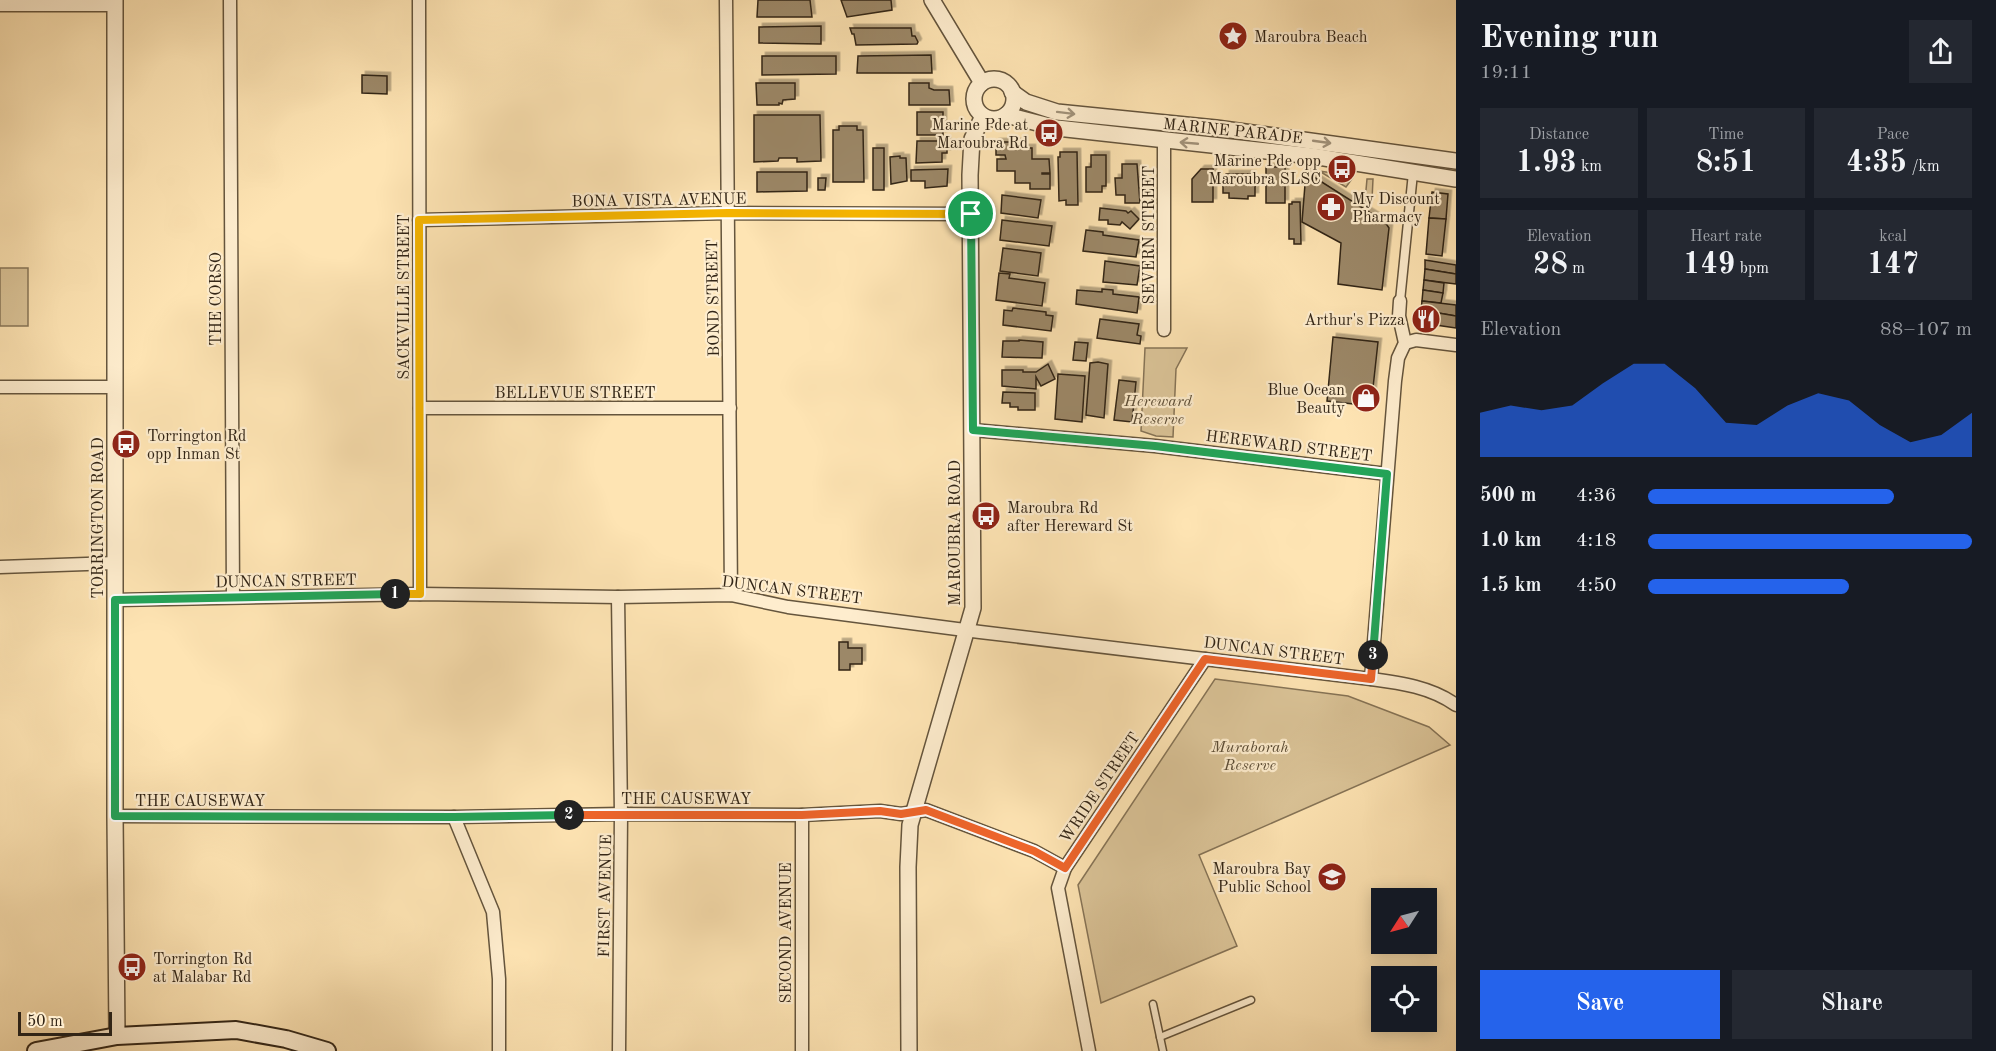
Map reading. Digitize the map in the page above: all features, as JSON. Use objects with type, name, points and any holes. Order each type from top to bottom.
[{"type":"main road","points":[[36,1051],[117,1036],[236,1029],[284,1045],[327,1051]]},
{"type":"street","name":"THE CORSO","points":[[230,0],[233,597]]},
{"type":"street","name":"SACKVILLE STREET","points":[[419,0],[420,594]]},
{"type":"street","name":"BOND STREET","points":[[726,0],[731,595]]},
{"type":"street","points":[[932,0],[982,83]]},
{"type":"street","points":[[0,5],[115,3]]},
{"type":"street","name":"TORRINGTON ROAD","points":[[115,3],[117,1036]]},
{"type":"street","points":[[993,79],[1000,80],[1010,87],[1013,104],[1006,115],[995,119],[983,116],[975,106],[977,87],[982,83],[993,79]]},
{"type":"street","name":"MARINE PARADE","points":[[1012,92],[1026,102],[1057,112],[1216,128],[1456,161]]},
{"type":"street","name":"MARINE PARADE","points":[[1006,115],[1057,128],[1312,156],[1456,179]]},
{"type":"street","name":"MAROUBRA ROAD","points":[[909,1051],[908,867],[910,825],[973,608],[972,139],[983,116]]},
{"type":"street","name":"SEVERN STREET","points":[[1164,141],[1164,330]]},
{"type":"street","points":[[1371,679],[1398,358],[1405,343],[1399,316],[1413,172]]},
{"type":"street","name":"BONA VISTA AVENUE","points":[[419,220],[728,213],[971,214]]},
{"type":"street","points":[[1405,343],[1416,340],[1456,345]]},
{"type":"street","points":[[0,387],[115,387]]},
{"type":"street","name":"BELLEVUE STREET","points":[[420,408],[730,408]]},
{"type":"street","name":"HEREWARD STREET","points":[[973,430],[1155,446],[1387,474]]},
{"type":"street","points":[[0,567],[115,563]]},
{"type":"street","name":"DUNCAN STREET","points":[[115,600],[420,594],[618,597],[731,595],[788,607],[1404,684],[1427,690],[1456,705]]},
{"type":"street","name":"FIRST AVENUE","points":[[618,597],[621,814],[619,1051]]},
{"type":"street","name":"WRIDE STREET","points":[[1089,1051],[1058,888],[1065,868],[1205,659]]},
{"type":"street","name":"THE CAUSEWAY","points":[[115,816],[802,815],[880,811],[901,814],[926,810],[1034,851],[1065,868]]},
{"type":"street","name":"SECOND AVENUE","points":[[802,815],[802,1051]]},
{"type":"street","points":[[454,817],[493,912],[499,979],[499,1051]]},
{"type":"lane","points":[[1160,1037],[1251,1000]]},
{"type":"lane","points":[[1153,1004],[1163,1051]]},
{"type":"green space","points":[[1319,171],[1354,176],[1346,187]]},
{"type":"green space","points":[[1367,179],[1373,179],[1372,200],[1369,204],[1365,201]]},
{"type":"green space","points":[[0,268],[28,268],[28,326],[0,326]]},
{"type":"green space","name":"Hereward Reserve","points":[[1145,348],[1187,348],[1176,369],[1173,437],[1156,436],[1141,431]]},
{"type":"green space","name":"Muraborah Reserve","points":[[1215,679],[1348,696],[1429,727],[1450,745],[1199,855],[1237,946],[1101,1003],[1078,885]]},
{"type":"building","points":[[758,0],[810,0],[812,17],[757,17]]},
{"type":"building","points":[[841,0],[891,0],[892,10],[847,17]]},
{"type":"building","points":[[821,26],[821,44],[759,43],[759,27]]},
{"type":"building","points":[[850,28],[911,28],[912,36],[915,36],[918,42],[917,44],[856,45]]},
{"type":"building","points":[[931,55],[932,73],[857,73],[858,56]]},
{"type":"building","points":[[762,56],[836,56],[836,74],[762,75]]},
{"type":"building","points":[[362,75],[387,76],[387,94],[362,93]]},
{"type":"building","points":[[756,83],[795,83],[795,99],[783,100],[779,105],[757,105]]},
{"type":"building","points":[[909,83],[929,83],[929,88],[934,90],[949,90],[950,105],[909,105]]},
{"type":"building","points":[[917,112],[943,112],[943,135],[917,135]]},
{"type":"building","points":[[754,115],[820,115],[821,161],[797,162],[797,158],[779,158],[778,161],[754,162]]},
{"type":"building","points":[[839,126],[857,126],[857,130],[863,130],[864,182],[833,182],[833,130],[839,130]]},
{"type":"building","points":[[917,141],[947,141],[947,153],[942,153],[942,162],[916,163]]},
{"type":"building","points":[[996,142],[1017,142],[1017,148],[1032,148],[1032,159],[1049,159],[1050,173],[1042,174],[1050,174],[1050,189],[1030,189],[1030,183],[1015,183],[1015,171],[997,171],[997,159],[1006,159],[1005,155],[996,155]]},
{"type":"building","points":[[873,148],[884,148],[884,190],[873,190]]},
{"type":"building","points":[[1060,152],[1077,152],[1078,205],[1066,205],[1066,200],[1059,201],[1058,157],[1060,157]]},
{"type":"building","points":[[1091,155],[1106,155],[1106,186],[1102,186],[1102,192],[1086,192],[1086,167],[1091,167]]},
{"type":"building","points":[[900,156],[900,158],[906,158],[907,181],[891,184],[890,157]]},
{"type":"building","points":[[1122,164],[1137,164],[1140,203],[1125,203],[1125,195],[1116,195],[1115,178],[1122,178]]},
{"type":"building","points":[[1266,167],[1285,167],[1285,203],[1266,203]]},
{"type":"building","points":[[948,169],[947,186],[925,188],[925,181],[911,181],[911,170]]},
{"type":"building","points":[[1201,169],[1213,169],[1213,202],[1192,202],[1192,179]]},
{"type":"building","points":[[757,172],[807,172],[807,191],[757,192]]},
{"type":"building","points":[[1306,172],[1385,222],[1389,228],[1382,290],[1338,284],[1341,243],[1302,222]]},
{"type":"building","points":[[1226,174],[1252,174],[1252,179],[1255,179],[1255,196],[1248,196],[1248,199],[1229,198],[1229,193],[1223,193],[1223,181],[1226,180]]},
{"type":"building","points":[[818,178],[826,178],[825,190],[818,190]]},
{"type":"building","points":[[1432,192],[1448,194],[1446,219],[1429,218]]},
{"type":"building","points":[[1002,195],[1041,200],[1038,218],[1001,213]]},
{"type":"building","points":[[1300,202],[1301,244],[1294,244],[1294,239],[1289,239],[1289,204]]},
{"type":"building","points":[[1100,208],[1128,213],[1131,211],[1139,219],[1130,229],[1122,222],[1120,225],[1108,224],[1108,220],[1099,220]]},
{"type":"building","points":[[1429,218],[1446,219],[1442,256],[1426,254]]},
{"type":"building","points":[[1002,220],[1052,226],[1049,246],[1000,240]]},
{"type":"building","points":[[1086,230],[1139,240],[1136,257],[1083,251]]},
{"type":"building","points":[[1003,248],[1041,253],[1038,276],[1000,271]]},
{"type":"building","points":[[1425,260],[1456,265],[1456,274],[1425,269]]},
{"type":"building","points":[[1105,261],[1140,266],[1137,285],[1103,282]]},
{"type":"building","points":[[1425,269],[1456,274],[1456,284],[1424,280]]},
{"type":"building","points":[[999,273],[1010,274],[1009,278],[1045,283],[1042,306],[996,300]]},
{"type":"building","points":[[1424,280],[1444,283],[1443,293],[1423,290]]},
{"type":"building","points":[[1102,289],[1113,290],[1113,294],[1139,297],[1137,313],[1076,304],[1077,290],[1102,292]]},
{"type":"building","points":[[1423,290],[1443,293],[1441,303],[1422,301]]},
{"type":"building","points":[[1422,301],[1456,305],[1456,316],[1421,310]]},
{"type":"building","points":[[1013,308],[1046,312],[1046,315],[1053,316],[1051,331],[1003,325],[1004,310],[1012,311]]},
{"type":"building","points":[[1421,310],[1456,316],[1456,328],[1422,323],[1419,320]]},
{"type":"building","points":[[1100,319],[1139,324],[1137,335],[1141,336],[1140,344],[1097,338]]},
{"type":"building","points":[[1333,337],[1378,342],[1371,406],[1327,401]]},
{"type":"building","points":[[1003,341],[1043,342],[1042,358],[1002,357]]},
{"type":"building","points":[[1075,342],[1088,343],[1086,361],[1073,360]]},
{"type":"building","points":[[1090,363],[1108,364],[1104,418],[1086,415]]},
{"type":"building","points":[[1048,364],[1055,379],[1041,386],[1036,377],[1036,389],[1002,386],[1002,370],[1036,372]]},
{"type":"building","points":[[1058,374],[1085,376],[1082,422],[1055,419]]},
{"type":"building","points":[[1119,380],[1136,382],[1132,422],[1114,420]]},
{"type":"building","points":[[1003,392],[1035,393],[1035,410],[1018,410],[1018,407],[1010,407],[1010,403],[1002,403]]},
{"type":"building","points":[[839,642],[848,642],[848,648],[862,648],[862,664],[850,664],[850,670],[839,670]]},
{"type":"place","name":"Maroubra Beach","points":[[1233,36]]},
{"type":"place","name":"Marine Pde at Maroubra Rd","points":[[1049,133]]},
{"type":"place","name":"Marine Pde opp Maroubra SLSC","points":[[1342,169]]},
{"type":"place","name":"My Discount Pharmacy","points":[[1331,207]]},
{"type":"place","name":"Arthur's Pizza","points":[[1426,319]]},
{"type":"place","name":"Blue Ocean Beauty","points":[[1366,398]]},
{"type":"place","name":"Torrington Rd opp Inman St","points":[[126,444]]},
{"type":"place","name":"Maroubra Rd after Hereward St","points":[[986,516]]},
{"type":"place","name":"Maroubra Bay Public School","points":[[1332,877]]},
{"type":"place","name":"Torrington Rd at Malabar Rd","points":[[132,967]]},
{"type":"route","points":[[728,213],[971,214],[973,430],[1155,446],[1387,474],[1371,679],[1205,659],[1065,868],[1034,851],[926,810],[901,814],[880,811],[802,815],[115,816],[115,600],[420,594],[419,220],[728,213]]}]
